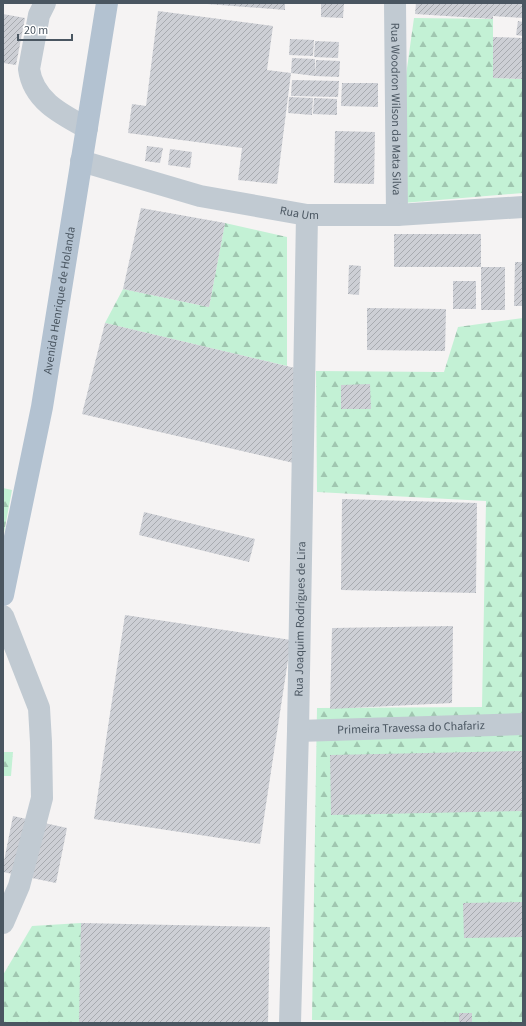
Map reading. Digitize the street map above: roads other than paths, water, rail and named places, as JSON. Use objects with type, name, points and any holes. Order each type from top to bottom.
[{"type":"main road","name":"Avenida Henrique de Holanda","points":[[3,596],[42,407],[107,3]]},
{"type":"street","points":[[45,3],[39,16],[29,69],[33,85],[39,95],[63,115],[87,128]]},
{"type":"street","name":"Rua Woodron Wilson da Mata Silva","points":[[395,3],[397,215]]},
{"type":"street","name":"Rua Um","points":[[81,161],[200,196],[307,215],[397,215],[523,207]]},
{"type":"street","name":"Rua Joaquim Rodrigues de Lira","points":[[290,1023],[298,731],[307,215]]},
{"type":"street","points":[[3,616],[39,708],[42,798],[19,886],[3,923]]},
{"type":"street","name":"Primeira Travessa do Chafariz","points":[[298,731],[523,724]]}]
